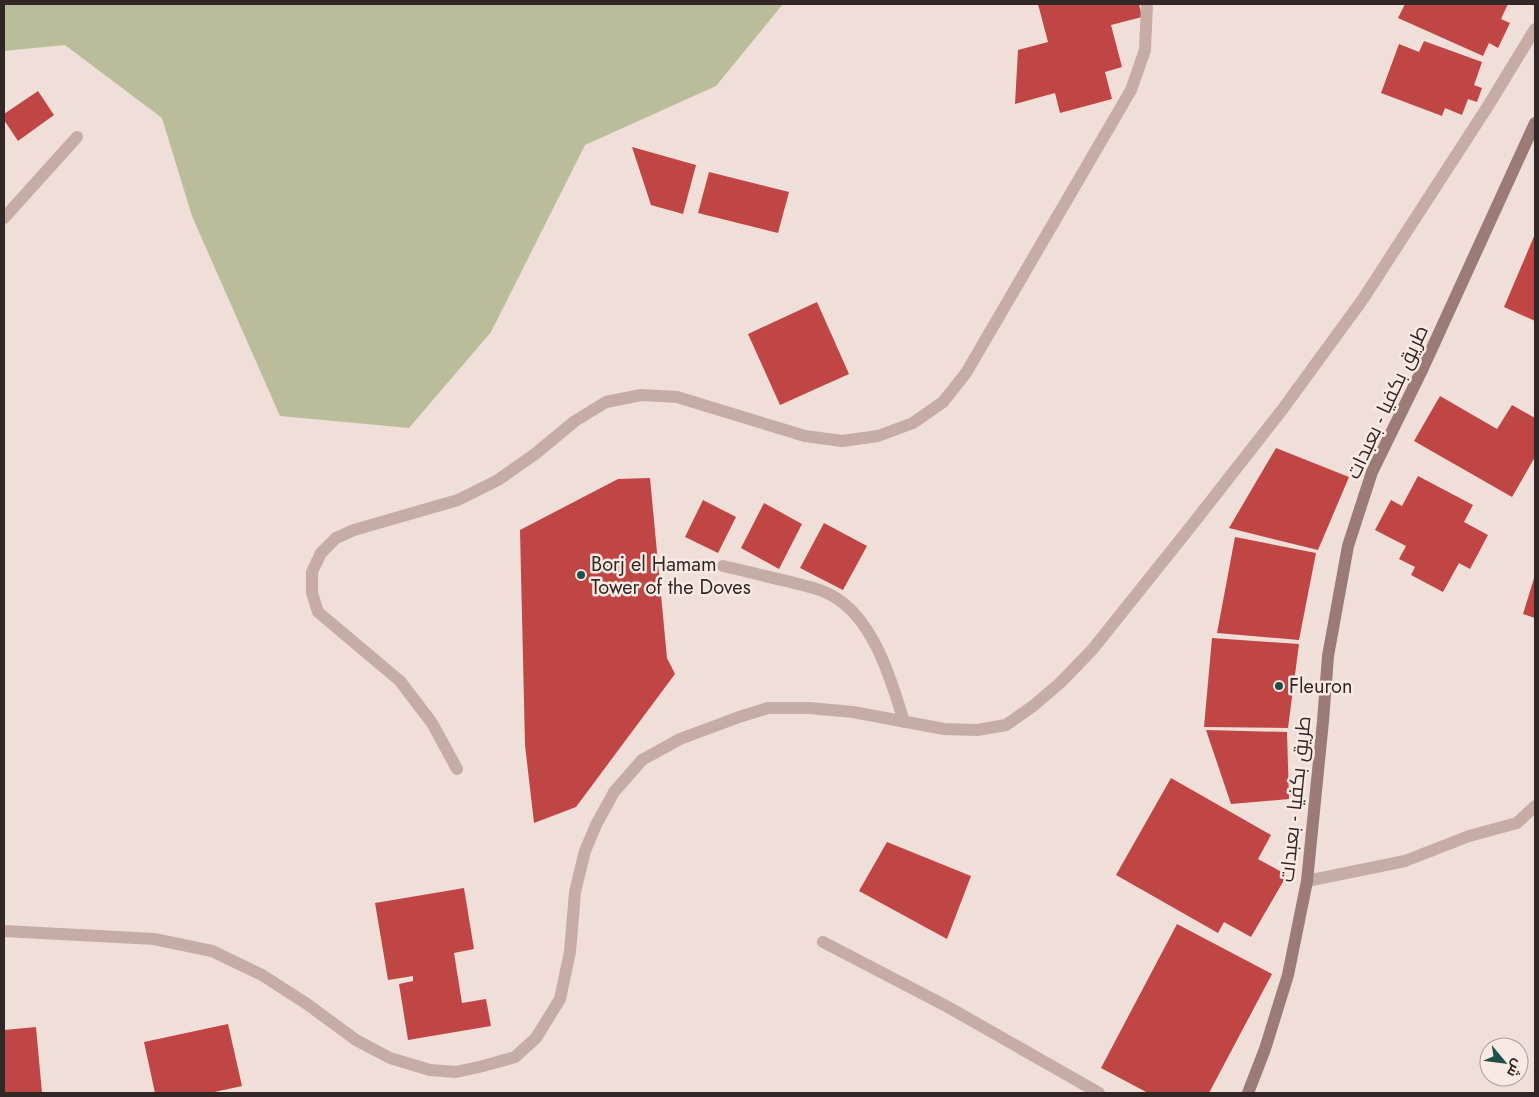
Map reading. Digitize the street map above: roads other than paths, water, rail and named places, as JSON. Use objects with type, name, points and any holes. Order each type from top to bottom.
[{"type":"main road","name":"طريق بكفيا - بعبدات","points":[[1248,1093],[1265,1048],[1288,974],[1307,881],[1328,656],[1348,546],[1372,472],[1423,368],[1535,123]]},
{"type":"street","points":[[457,769],[432,723],[400,681],[318,612],[312,593],[312,572],[321,553],[336,538],[354,530],[458,500],[498,480],[535,454],[575,421],[606,402],[641,395],[677,397],[805,436],[842,441],[878,436],[913,423],[943,402],[966,373],[1132,90],[1145,50],[1147,4]]},
{"type":"street","points":[[4,931],[154,939],[212,951],[262,975],[308,1004],[356,1040],[390,1058],[430,1070],[456,1072],[514,1057],[536,1038],[560,999],[570,952],[575,892],[585,851],[596,825],[614,792],[642,760],[680,739],[768,708],[809,708],[853,712],[944,729],[977,730],[1006,725],[1054,689],[1092,650],[1192,526],[1270,425],[1363,299],[1488,106],[1535,29]]},
{"type":"street","points":[[4,218],[77,137]]},
{"type":"street","points":[[723,566],[812,588],[831,594],[847,605],[862,622],[876,646],[894,688],[904,722]]},
{"type":"street","points":[[1307,881],[1405,861],[1469,836],[1517,823],[1535,806]]},
{"type":"street","points":[[823,942],[948,1007],[1099,1093]]},
{"type":"place","name":"Borj el Hamam Tower of the Doves","points":[[581,575]]},
{"type":"place","name":"Fleuron","points":[[1279,686]]}]
